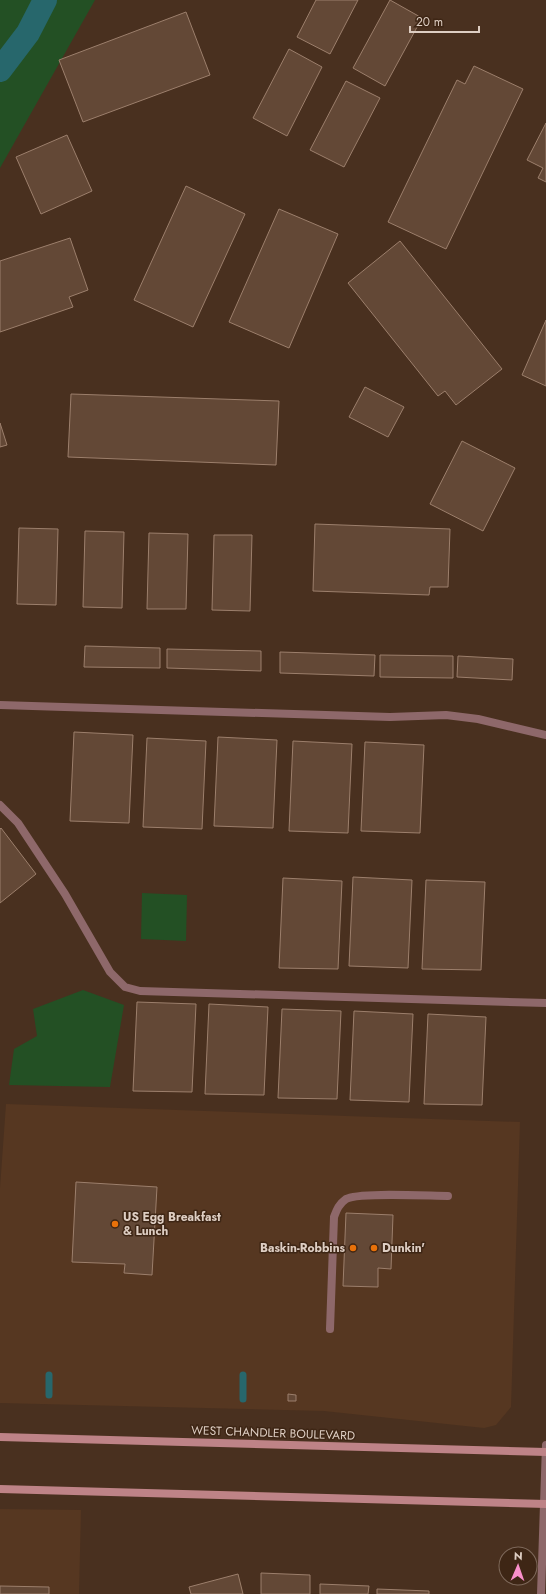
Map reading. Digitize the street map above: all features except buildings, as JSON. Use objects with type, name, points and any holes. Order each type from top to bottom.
[{"type":"main road","name":"WEST CHANDLER BOULEVARD","points":[[0,1437],[546,1452]]},
{"type":"main road","points":[[0,1489],[545,1504]]},
{"type":"street","points":[[0,705],[390,717],[446,716],[478,718],[546,735]]},
{"type":"street","points":[[0,805],[18,823],[65,894],[110,972],[125,987],[140,991],[546,1003]]},
{"type":"street","points":[[330,1328],[334,1217],[338,1206],[347,1199],[362,1196],[448,1196]]},
{"type":"street","points":[[541,1594],[546,1445]]},
{"type":"shaded area","points":[[6,1104],[520,1122],[511,1407],[496,1425],[484,1428],[324,1411],[0,1403],[0,1188]]},
{"type":"shaded area","points":[[0,1509],[81,1510],[79,1594],[0,1594]]},
{"type":"green space","points":[[0,0],[95,0],[0,168]]},
{"type":"green space","points":[[142,893],[187,895],[186,941],[141,939]]},
{"type":"green space","points":[[83,990],[124,1005],[110,1087],[9,1085],[14,1049],[37,1036],[33,1009]]},
{"type":"waterway","points":[[0,70],[28,33],[45,0]]},
{"type":"waterway","points":[[49,1375],[49,1395]]},
{"type":"waterway","points":[[243,1375],[243,1399]]},
{"type":"place","name":"US Egg Breakfast & Lunch","points":[[115,1224]]},
{"type":"place","name":"Baskin-Robbins","points":[[353,1248]]},
{"type":"place","name":"Dunkin'","points":[[374,1248]]}]
